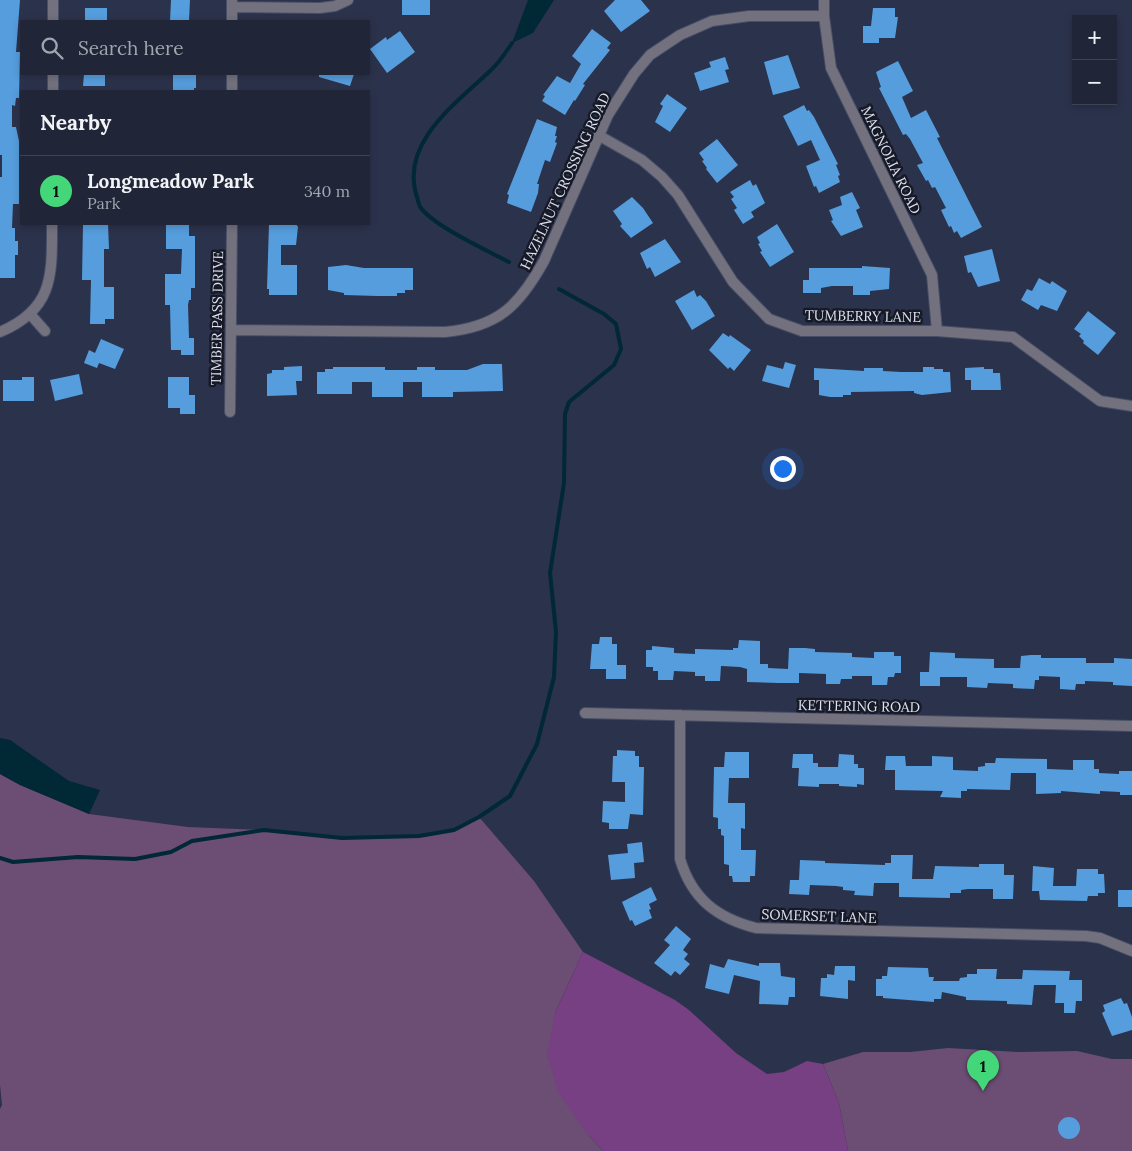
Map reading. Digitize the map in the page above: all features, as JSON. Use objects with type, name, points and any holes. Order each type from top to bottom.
[{"type":"street","points":[[53,0],[53,20]]},
{"type":"street","points":[[232,20],[232,3],[320,8],[334,6],[348,0]]},
{"type":"street","name":"MAGNOLIA ROAD","points":[[824,0],[824,16],[831,68],[932,275],[937,331]]},
{"type":"street","name":"HAZELNUT CROSSING ROAD","points":[[231,330],[445,332],[479,327],[503,315],[532,283],[544,261],[598,135],[634,74],[650,55],[680,35],[712,21],[732,17],[824,16]]},
{"type":"street","points":[[53,75],[53,90]]},
{"type":"street","points":[[232,75],[232,90]]},
{"type":"street","name":"TUMBERRY LANE","points":[[598,135],[642,160],[662,177],[678,195],[733,282],[746,298],[769,319],[802,331],[937,331],[1013,337],[1100,401],[1132,406]]},
{"type":"street","points":[[0,332],[30,314],[43,298],[52,272],[52,225]]},
{"type":"street","name":"TIMBER PASS DRIVE","points":[[230,412],[232,225]]},
{"type":"street","points":[[30,314],[45,332]]},
{"type":"street","name":"KETTERING ROAD","points":[[585,714],[1132,726]]},
{"type":"street","name":"SOMERSET LANE","points":[[680,715],[680,859],[684,872],[696,893],[717,914],[734,922],[756,928],[1086,936],[1100,938],[1132,951]]},
{"type":"shaded area","points":[[0,774],[20,785],[89,814],[188,827],[264,830],[342,838],[419,836],[454,830],[479,817],[534,881],[583,952],[555,1013],[589,1136],[603,1151],[0,1151],[0,1109],[2,1105],[0,1085]]},
{"type":"shaded area","points":[[583,952],[675,1000],[689,1010],[736,1053],[767,1074],[784,1072],[807,1061],[823,1064],[839,1103],[848,1151],[603,1151],[589,1136],[559,1094],[547,1054],[555,1013]]},
{"type":"shaded area","points":[[948,1048],[1020,1052],[1077,1051],[1112,1059],[1132,1059],[1132,1151],[848,1151],[839,1103],[823,1064],[863,1052],[910,1052]]},
{"type":"water","points":[[528,0],[554,0],[533,33],[512,43]]},
{"type":"water","points":[[0,738],[10,740],[69,781],[100,790],[89,814],[20,785],[0,774]]},
{"type":"building","points":[[0,0],[20,0],[16,52],[20,52],[19,98],[16,98],[15,106],[12,105],[12,127],[16,127],[19,141],[19,204],[13,204],[12,228],[15,228],[15,241],[18,241],[18,255],[15,255],[15,278],[0,278],[0,177],[2,177],[2,155],[0,155]]},
{"type":"building","points":[[171,0],[190,0],[189,20],[170,20]]},
{"type":"building","points":[[402,0],[430,0],[430,15],[402,15]]},
{"type":"building","points":[[615,0],[641,0],[650,11],[621,32],[604,11]]},
{"type":"building","points":[[85,8],[107,8],[107,20],[85,20]]},
{"type":"building","points":[[873,8],[895,8],[895,17],[898,17],[895,38],[879,38],[879,43],[863,43],[863,26],[871,26]]},
{"type":"building","points":[[592,29],[611,43],[607,48],[610,50],[583,84],[585,85],[565,115],[542,101],[545,96],[543,95],[557,76],[570,83],[581,64],[572,56]]},
{"type":"building","points":[[400,31],[415,52],[387,73],[370,49],[386,37],[387,40]]},
{"type":"building","points":[[788,55],[800,88],[773,95],[764,62]]},
{"type":"building","points":[[725,57],[729,69],[725,70],[729,82],[700,91],[694,73],[711,67],[709,62]]},
{"type":"building","points":[[898,61],[913,91],[902,97],[911,118],[926,110],[940,137],[937,138],[982,227],[961,238],[957,231],[954,233],[951,226],[949,227],[941,210],[946,208],[935,187],[932,188],[928,180],[926,181],[917,165],[923,163],[910,139],[906,134],[903,135],[879,88],[881,87],[876,72]]},
{"type":"building","points":[[84,75],[105,75],[105,86],[83,86]]},
{"type":"building","points":[[173,75],[196,75],[196,88],[194,90],[173,90]]},
{"type":"building","points":[[319,75],[354,75],[350,86],[319,77]]},
{"type":"building","points":[[667,94],[687,108],[670,132],[655,122],[663,106],[660,104]]},
{"type":"building","points":[[804,105],[807,111],[809,110],[814,117],[838,164],[836,165],[840,175],[838,176],[840,182],[819,193],[816,186],[814,187],[806,166],[820,160],[811,140],[798,146],[783,116]]},
{"type":"building","points":[[537,119],[557,127],[555,142],[557,143],[550,162],[545,160],[537,184],[539,184],[538,193],[531,212],[507,203],[509,195],[507,194]]},
{"type":"building","points":[[717,139],[738,165],[717,183],[706,169],[702,161],[704,160],[699,153]]},
{"type":"building","points":[[750,180],[753,186],[756,184],[765,203],[751,212],[754,217],[743,224],[734,210],[737,208],[731,199],[734,197],[730,192]]},
{"type":"building","points":[[852,192],[860,208],[856,210],[863,227],[841,236],[831,221],[833,220],[829,210],[842,205],[840,197]]},
{"type":"building","points":[[632,197],[643,208],[653,223],[631,238],[620,226],[622,224],[613,211]]},
{"type":"building","points":[[777,224],[794,252],[770,267],[760,252],[762,251],[757,237]]},
{"type":"building","points":[[83,225],[108,225],[109,249],[104,249],[104,287],[114,287],[114,319],[105,319],[105,324],[90,324],[91,280],[82,280]]},
{"type":"building","points":[[166,225],[189,225],[189,236],[195,236],[195,288],[191,288],[191,300],[189,300],[188,305],[189,338],[194,338],[194,355],[181,355],[181,350],[171,350],[170,305],[165,305],[165,274],[181,274],[182,249],[166,249]]},
{"type":"building","points":[[269,225],[297,225],[296,245],[281,245],[281,265],[297,265],[297,295],[269,295],[269,289],[267,289]]},
{"type":"building","points":[[665,239],[681,262],[655,277],[650,267],[647,269],[640,253]]},
{"type":"building","points":[[992,249],[1000,281],[978,287],[971,272],[968,273],[964,256]]},
{"type":"building","points":[[346,265],[364,268],[413,268],[413,290],[397,293],[397,296],[377,296],[344,295],[344,293],[328,290],[328,267]]},
{"type":"building","points":[[862,266],[890,268],[889,289],[870,291],[870,295],[853,295],[853,286],[832,286],[821,288],[821,293],[803,293],[803,280],[809,280],[809,268],[862,268]]},
{"type":"building","points":[[1039,278],[1050,284],[1052,281],[1067,291],[1057,311],[1041,305],[1038,310],[1021,300],[1027,289],[1032,291]]},
{"type":"building","points":[[694,290],[697,297],[700,295],[706,301],[715,316],[692,330],[675,301]]},
{"type":"building","points":[[1088,311],[1116,333],[1098,355],[1083,343],[1084,341],[1079,336],[1081,334],[1074,329]]},
{"type":"building","points":[[723,333],[729,337],[730,335],[751,350],[734,371],[730,367],[728,369],[709,350]]},
{"type":"building","points":[[101,339],[124,349],[115,369],[99,363],[97,368],[84,363],[89,350],[95,353]]},
{"type":"building","points":[[785,362],[796,365],[789,388],[762,381],[767,365],[783,369]]},
{"type":"building","points":[[483,364],[502,364],[503,391],[453,392],[453,397],[422,397],[422,382],[403,382],[403,397],[372,397],[372,382],[352,382],[352,394],[317,394],[317,372],[325,372],[325,369],[333,369],[333,367],[385,367],[385,370],[417,370],[417,367],[435,367],[435,370],[467,370]]},
{"type":"building","points":[[302,366],[302,381],[296,381],[297,395],[267,396],[267,374],[272,373],[272,370],[284,370],[284,367]]},
{"type":"building","points":[[923,367],[934,367],[934,369],[943,369],[943,372],[950,372],[951,392],[922,395],[914,393],[914,391],[851,392],[851,395],[843,395],[843,397],[830,397],[819,395],[819,380],[814,380],[814,368],[864,371],[864,368],[883,368],[883,371],[923,372]]},
{"type":"building","points":[[984,367],[984,369],[993,369],[993,373],[1000,373],[1001,390],[971,390],[971,380],[965,380],[965,368]]},
{"type":"building","points":[[79,374],[83,394],[55,401],[50,380]]},
{"type":"building","points":[[22,377],[34,377],[34,401],[3,401],[3,380],[22,380]]},
{"type":"building","points":[[168,377],[189,377],[189,395],[195,395],[195,414],[180,414],[180,408],[168,408]]},
{"type":"building","points":[[600,637],[612,637],[612,644],[617,644],[617,665],[626,665],[626,679],[606,679],[606,669],[590,669],[592,644],[599,644]]},
{"type":"building","points":[[739,640],[760,641],[760,664],[768,664],[768,668],[788,669],[789,648],[805,648],[815,649],[815,652],[852,653],[852,657],[874,658],[874,652],[894,652],[894,656],[901,656],[901,673],[895,673],[894,677],[888,677],[887,685],[872,685],[872,676],[852,676],[852,679],[841,679],[840,684],[826,684],[826,674],[799,673],[799,683],[779,683],[747,682],[747,669],[721,666],[720,681],[705,681],[705,676],[695,676],[695,672],[674,671],[673,680],[658,680],[658,671],[653,671],[653,667],[646,667],[646,650],[652,650],[652,646],[674,648],[674,653],[695,654],[695,649],[733,650],[733,648],[738,648]]},
{"type":"building","points":[[930,652],[955,653],[955,658],[994,659],[994,668],[1020,668],[1021,656],[1031,655],[1041,655],[1041,658],[1086,658],[1086,663],[1114,663],[1114,658],[1132,659],[1132,686],[1113,685],[1113,682],[1085,681],[1085,684],[1076,684],[1075,690],[1060,689],[1060,677],[1039,676],[1039,680],[1035,680],[1034,689],[1013,688],[1013,684],[988,683],[987,688],[967,687],[967,677],[940,677],[940,686],[920,686],[920,672],[929,672]]},
{"type":"building","points":[[617,750],[635,751],[635,756],[639,756],[639,767],[644,767],[643,815],[630,814],[628,829],[609,829],[609,823],[602,822],[603,801],[625,802],[625,782],[612,782],[613,756],[617,756]]},
{"type":"building","points":[[725,752],[749,752],[749,778],[729,778],[728,803],[745,803],[745,829],[741,828],[741,850],[756,850],[755,876],[750,876],[750,882],[733,882],[732,876],[729,876],[729,865],[724,864],[724,836],[721,835],[721,829],[718,829],[718,818],[713,817],[714,767],[724,767]]},
{"type":"building","points":[[793,754],[813,754],[813,763],[818,763],[818,767],[838,767],[839,754],[854,755],[854,764],[858,764],[858,768],[864,768],[864,785],[857,784],[857,787],[839,786],[839,784],[819,784],[819,787],[798,786],[799,768],[792,768]]},
{"type":"building","points":[[886,756],[905,756],[906,766],[932,766],[932,756],[953,757],[953,770],[978,771],[978,767],[985,766],[985,763],[995,763],[996,758],[1047,759],[1047,769],[1073,770],[1073,760],[1094,760],[1094,769],[1099,769],[1099,773],[1119,774],[1119,771],[1132,771],[1132,795],[1100,791],[1100,794],[1061,791],[1061,793],[1036,794],[1036,773],[1011,773],[1010,790],[967,789],[967,791],[961,791],[961,798],[940,797],[943,791],[895,790],[895,770],[885,770]]},
{"type":"building","points":[[642,842],[644,862],[634,863],[635,878],[611,880],[608,855],[628,853],[627,844]]},
{"type":"building","points":[[891,855],[913,855],[912,879],[933,879],[935,866],[979,867],[979,864],[1004,864],[1004,875],[1014,875],[1013,899],[993,899],[993,889],[961,890],[961,893],[950,893],[950,898],[899,897],[899,883],[874,883],[873,896],[854,895],[855,891],[843,890],[843,887],[810,885],[809,895],[789,894],[790,880],[799,880],[800,860],[825,861],[825,863],[885,865],[885,863],[891,863]]},
{"type":"building","points":[[1033,866],[1054,868],[1053,886],[1076,886],[1077,869],[1098,869],[1098,874],[1104,874],[1105,893],[1098,893],[1098,896],[1088,896],[1087,901],[1040,900],[1039,891],[1032,891]]},
{"type":"building","points":[[651,887],[657,900],[649,904],[652,918],[635,926],[632,920],[630,921],[622,902]]},
{"type":"building","points":[[1118,890],[1132,890],[1132,907],[1118,907]]},
{"type":"building","points":[[676,926],[691,939],[683,950],[688,954],[684,959],[690,964],[680,975],[675,971],[671,976],[654,963],[670,945],[664,940]]},
{"type":"building","points":[[728,959],[759,966],[759,963],[780,963],[781,976],[795,978],[795,997],[789,997],[788,1005],[759,1004],[760,981],[734,975],[729,994],[705,988],[710,964],[724,968]]},
{"type":"building","points":[[835,966],[855,966],[855,981],[848,980],[848,999],[820,996],[821,978],[827,978],[827,974],[834,975]]},
{"type":"building","points":[[888,967],[928,968],[929,977],[934,977],[933,981],[959,981],[960,978],[967,977],[967,974],[977,974],[977,969],[997,969],[996,979],[1022,979],[1023,970],[1070,971],[1069,980],[1082,980],[1082,1001],[1076,1001],[1075,1013],[1064,1013],[1064,1003],[1055,1003],[1056,985],[1034,985],[1032,1005],[1007,1004],[1007,1001],[966,1000],[966,997],[942,992],[941,999],[934,999],[934,1002],[883,998],[883,996],[876,996],[876,979],[882,979],[882,976],[887,976]]},
{"type":"building","points":[[1121,998],[1124,1004],[1127,1003],[1132,1017],[1132,1030],[1112,1036],[1102,1013],[1105,1011],[1103,1005]]},
{"type":"building","points":[[1069,1117],[1077,1120],[1080,1128],[1077,1136],[1069,1139],[1061,1136],[1058,1128],[1061,1120]]},
{"type":"waterway","points":[[509,262],[462,238],[428,215],[419,205],[414,175],[417,157],[424,140],[449,109],[494,67],[512,43]]},
{"type":"waterway","points":[[0,858],[13,862],[78,857],[135,859],[171,852],[192,841],[264,830],[342,838],[419,836],[454,830],[479,817],[510,796],[537,744],[554,677],[556,632],[550,573],[564,483],[565,414],[569,402],[614,365],[621,349],[616,324],[604,314],[559,289]]},
{"type":"place","name":"Longmeadow Park","points":[[983,1091]]}]
